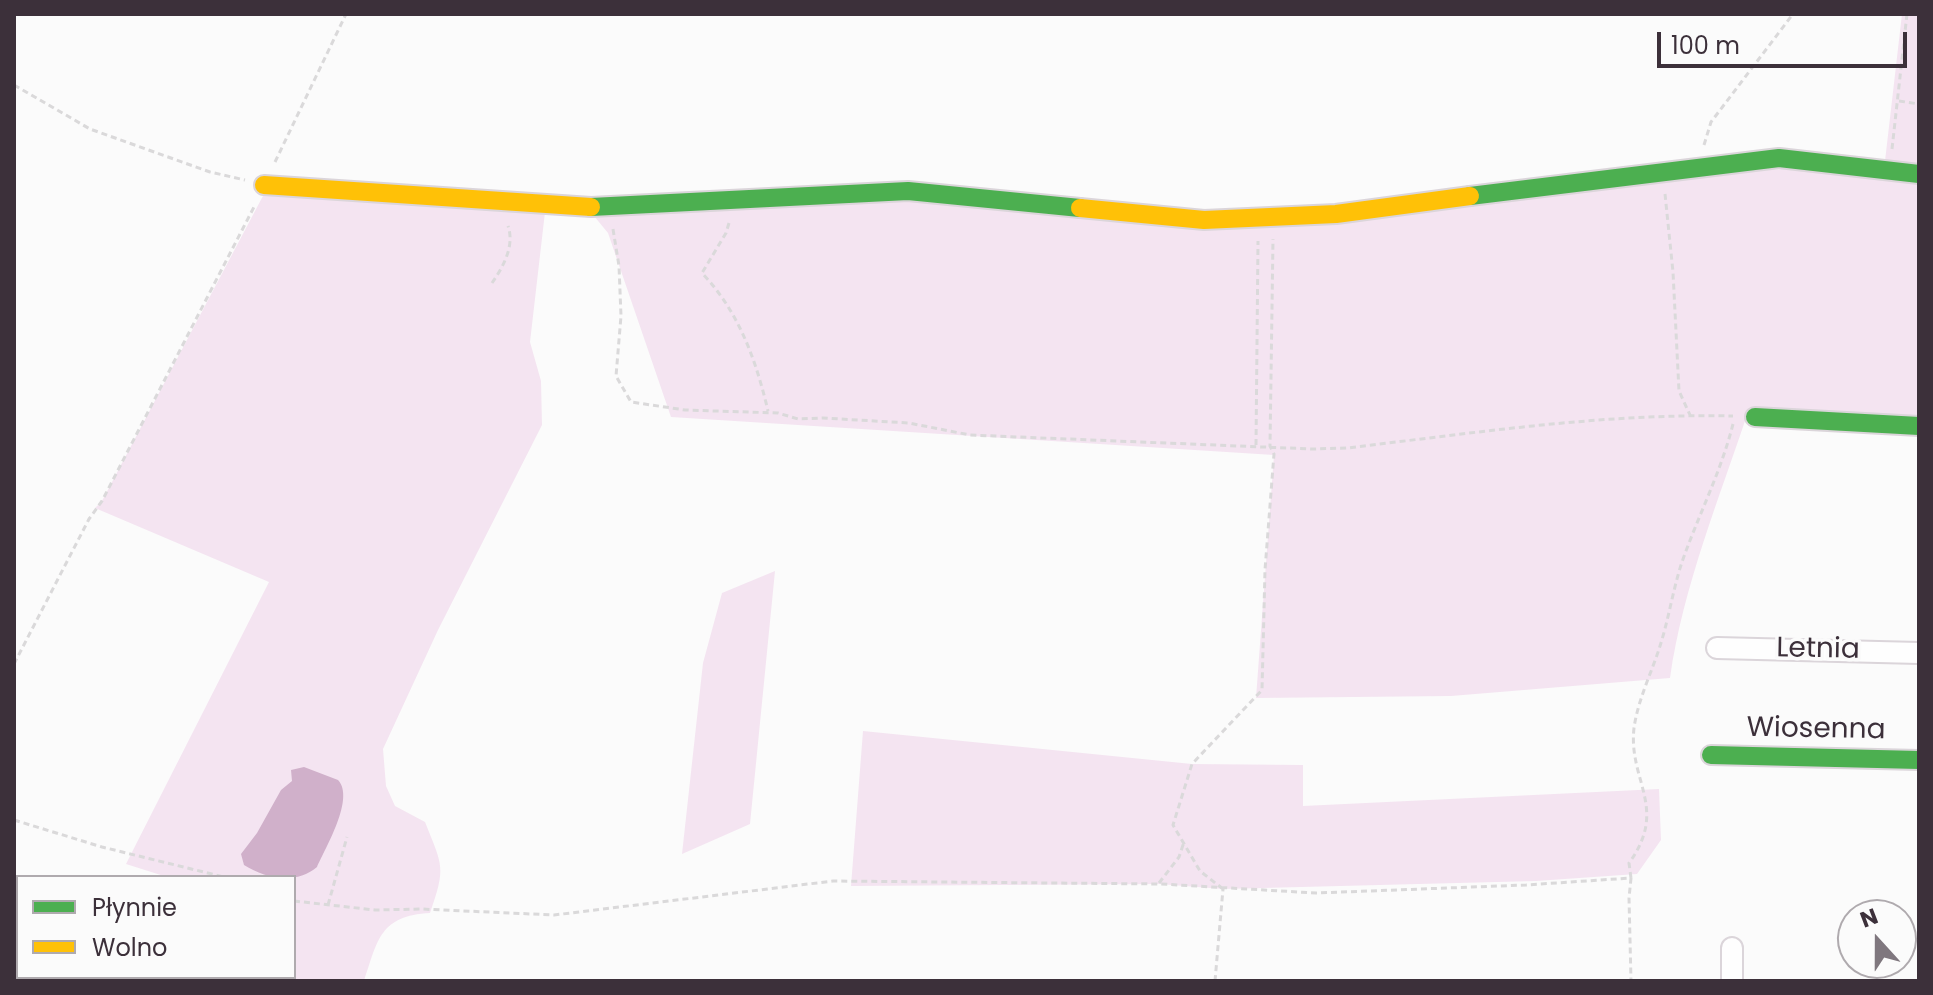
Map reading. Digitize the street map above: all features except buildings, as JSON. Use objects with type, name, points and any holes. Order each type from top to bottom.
[{"type":"street","points":[[264,185],[604,208],[908,191],[1204,220],[1351,213],[1779,158],[1919,174]]},
{"type":"street","points":[[1755,417],[1919,426]]},
{"type":"street","name":"Letnia","points":[[1717,648],[1919,653]]},
{"type":"street","name":"Wiosenna","points":[[1711,755],[1919,760]]},
{"type":"street","points":[[1732,948],[1732,981]]},
{"type":"path","points":[[14,664],[191,332],[346,14]]},
{"type":"path","points":[[1703,166],[1705,138],[1711,122],[1793,14]]},
{"type":"path","points":[[1889,170],[1907,14]]},
{"type":"path","points":[[14,85],[90,129],[210,172],[264,185]]},
{"type":"path","points":[[1898,101],[1919,104]]},
{"type":"path","points":[[1663,171],[1673,272],[1679,391],[1690,415]]},
{"type":"path","points":[[735,200],[726,233],[702,273],[718,290],[739,323],[757,367],[768,413]]},
{"type":"path","points":[[492,283],[505,265],[511,233],[501,203]]},
{"type":"path","points":[[604,208],[613,229],[619,266],[621,316],[616,376],[631,402],[685,410],[768,413],[798,419],[909,423],[970,435],[1204,446],[1347,448],[1622,419],[1735,416],[1730,437],[1682,563],[1634,726],[1633,747],[1647,799],[1644,837],[1629,863],[1631,981]]},
{"type":"path","points":[[1256,445],[1266,218]]},
{"type":"path","points":[[1223,889],[1200,871],[1173,825],[1192,764],[1262,690],[1265,570],[1274,454],[1270,446],[1266,218]]},
{"type":"path","points":[[14,820],[102,847],[216,875]]},
{"type":"path","points":[[328,905],[347,837]]},
{"type":"path","points":[[1159,884],[1179,857],[1184,842]]},
{"type":"path","points":[[296,901],[375,910],[554,915],[833,881],[1159,884],[1331,892],[1631,878]]},
{"type":"path","points":[[1215,981],[1223,889]]},
{"type":"shaded area","points":[[1902,14],[1919,14],[1919,418],[1749,409],[1693,576],[1670,678],[1451,696],[1256,698],[1274,455],[671,417],[608,233],[594,216],[944,198],[1240,211],[1885,161]]},
{"type":"shaded area","points":[[264,194],[545,212],[530,342],[541,381],[542,425],[438,630],[383,749],[386,786],[395,806],[425,822],[439,858],[438,886],[430,913],[401,919],[384,932],[364,981],[241,981],[296,979],[296,875],[161,875],[126,864],[269,582],[95,508],[102,501]]},
{"type":"shaded area","points":[[775,571],[750,824],[682,854],[703,663],[722,593]]},
{"type":"shaded area","points":[[863,731],[1192,764],[1303,765],[1303,806],[1659,789],[1661,840],[1637,874],[1536,881],[1223,889],[1159,884],[851,886]]},
{"type":"shaded area","points":[[304,767],[338,780],[343,798],[341,810],[317,867],[296,877],[266,875],[244,865],[241,854],[257,833],[281,790],[292,781],[291,770]]},
{"type":"traffic: fast","points":[[1470,196],[1779,158],[1919,174]]},
{"type":"traffic: fast","points":[[591,207],[908,191],[1080,208]]},
{"type":"traffic: fast","points":[[1755,417],[1919,426]]},
{"type":"traffic: fast","points":[[1711,755],[1919,760]]},
{"type":"traffic: slow","points":[[264,185],[591,207]]},
{"type":"traffic: slow","points":[[1080,208],[1204,220],[1336,214],[1470,196]]}]
